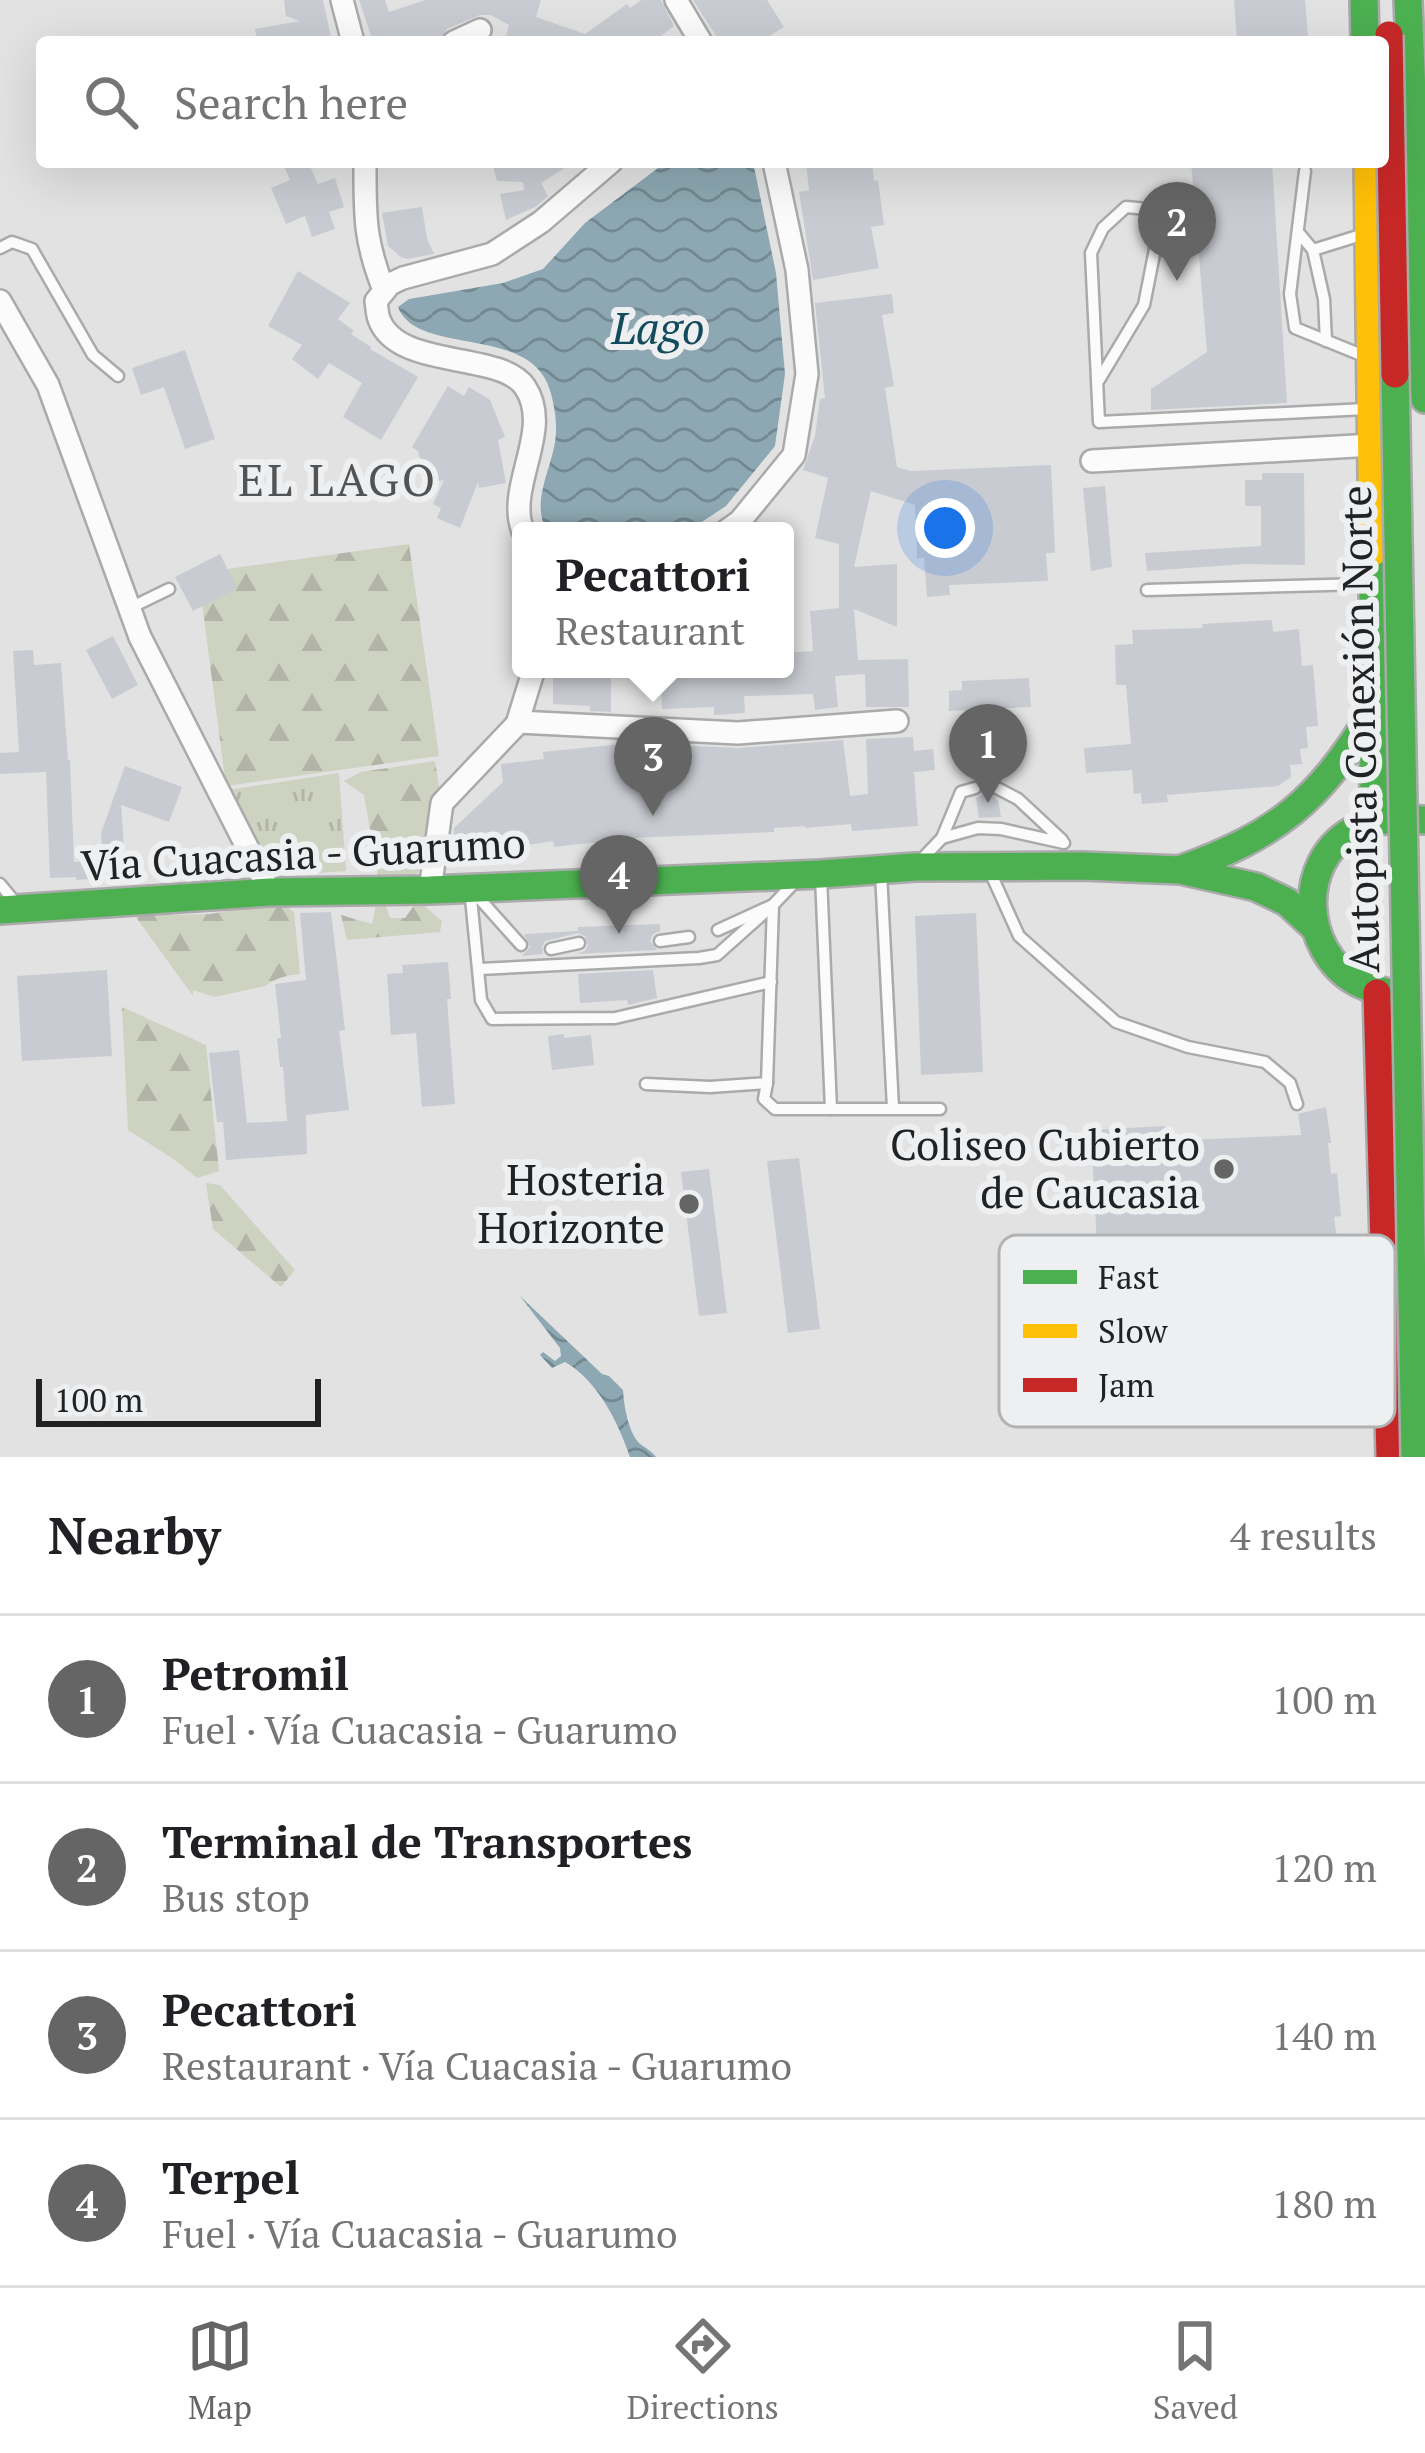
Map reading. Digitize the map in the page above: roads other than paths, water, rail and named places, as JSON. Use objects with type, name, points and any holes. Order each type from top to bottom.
[{"type":"main road","points":[[1364,0],[1365,36]]},
{"type":"main road","name":"Autopista Conexión Norte","points":[[1388,0],[1389,36]]},
{"type":"main road","points":[[1408,0],[1425,399]]},
{"type":"main road","name":"Autopista Conexión Norte","points":[[1389,54],[1415,1457]]},
{"type":"main road","points":[[1368,168],[1374,820]]},
{"type":"main road","points":[[1180,870],[1260,838],[1294,814],[1352,750],[1372,712]]},
{"type":"main road","points":[[1425,820],[1393,816],[1348,833],[1320,866],[1311,901],[1313,926],[1329,961],[1343,975],[1377,993],[1425,992]]},
{"type":"main road","name":"Vía Cuacasia - Guarumo","points":[[10,909],[270,892],[430,890],[915,867],[1083,866],[1180,870],[1256,887],[1287,902],[1313,926]]},
{"type":"main road","name":"Vía Cuacasia - Guarumo","points":[[1256,887],[1289,880],[1320,866]]},
{"type":"main road","points":[[1377,993],[1384,1235]]},
{"type":"main road","points":[[1389,1427],[1390,1457]]},
{"type":"street","points":[[342,0],[351,36]]},
{"type":"street","points":[[676,0],[697,36]]},
{"type":"street","points":[[467,36],[480,30]]},
{"type":"street","points":[[365,168],[365,229],[385,290]]},
{"type":"street","points":[[521,522],[518,512],[535,430],[525,388],[512,375],[435,357],[391,337],[379,321],[376,301],[390,284],[403,278],[492,254],[541,222],[604,168]]},
{"type":"street","points":[[739,522],[794,455],[807,374],[797,270],[775,168]]},
{"type":"street","points":[[0,301],[48,386],[140,637],[270,892]]},
{"type":"street","points":[[1092,461],[1373,445]]},
{"type":"street","points":[[430,890],[442,803],[518,722],[530,678]]},
{"type":"street","points":[[518,722],[738,733],[897,721]]},
{"type":"lane","points":[[1305,171],[1290,294],[1295,328],[1372,360]]},
{"type":"lane","points":[[1099,380],[1144,305],[1159,229],[1147,209],[1126,207],[1103,228],[1090,253],[1099,422],[1373,409]]},
{"type":"lane","points":[[1298,232],[1313,250],[1324,299],[1326,341]]},
{"type":"lane","points":[[1313,250],[1370,232]]},
{"type":"lane","points":[[0,248],[12,242],[32,249],[93,356],[118,376]]},
{"type":"lane","points":[[1148,590],[1374,584]]},
{"type":"lane","points":[[130,608],[169,589]]},
{"type":"lane","points":[[915,867],[942,838],[962,792],[975,788]]},
{"type":"lane","points":[[997,788],[1018,799],[1083,866]]},
{"type":"lane","points":[[942,838],[978,827],[1064,842]]},
{"type":"lane","points":[[987,865],[1019,936],[1116,1022],[1189,1047],[1265,1062],[1290,1083],[1297,1104]]},
{"type":"lane","points":[[881,869],[893,1108]]},
{"type":"lane","points":[[480,969],[717,955],[812,874]]},
{"type":"lane","points":[[812,874],[830,1109]]},
{"type":"lane","points":[[0,884],[10,909]]},
{"type":"lane","points":[[470,888],[521,946]]},
{"type":"lane","points":[[470,888],[481,1000],[492,1019],[615,1018],[771,982]]},
{"type":"lane","points":[[718,930],[773,905]]},
{"type":"lane","points":[[773,905],[764,1099],[775,1109],[940,1108]]},
{"type":"lane","points":[[660,941],[688,937]]},
{"type":"lane","points":[[551,949],[579,943]]},
{"type":"lane","points":[[646,1084],[766,1083]]},
{"type":"water","name":"Lago","points":[[658,168],[754,168],[776,273],[785,374],[775,446],[726,506],[702,522],[543,522],[542,495],[556,426],[544,377],[512,352],[424,331],[398,307],[409,299],[503,283],[543,269],[585,223]]},
{"type":"water","points":[[520,1296],[623,1390],[632,1432],[656,1457],[630,1457],[597,1391],[565,1362],[552,1368],[540,1355],[543,1352],[555,1361],[561,1356],[560,1348]]},
{"type":"place","name":"Terminal de Transportes","points":[[1177,281]]},
{"type":"place","name":"Petromil","points":[[988,803]]},
{"type":"place","name":"Pecattori","points":[[653,816]]},
{"type":"place","name":"Terpel","points":[[619,934]]},
{"type":"place","name":"Coliseo Cubierto de Caucasia","points":[[1224,1169]]},
{"type":"place","name":"Hosteria Horizonte","points":[[689,1204]]},
{"type":"district","name":"EL LAGO","points":[[338,480]]}]
